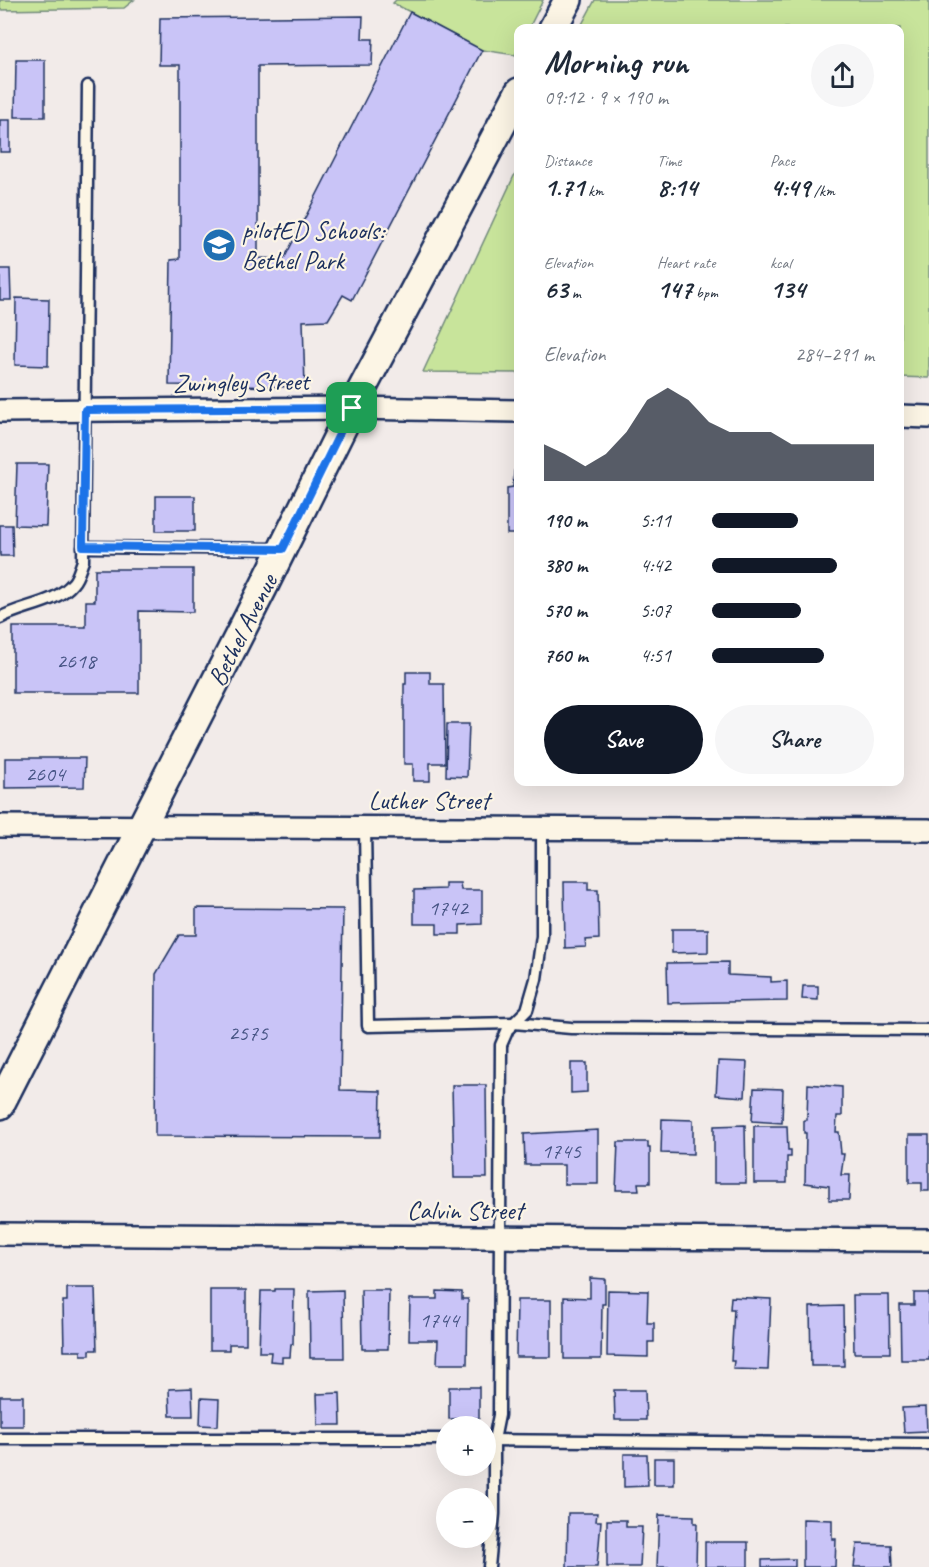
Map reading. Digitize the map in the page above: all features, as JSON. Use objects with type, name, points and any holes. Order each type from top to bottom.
[{"type":"street","points":[[555,24],[568,0]]},
{"type":"street","name":"Bethel Avenue","points":[[0,1105],[283,549],[352,408],[514,101]]},
{"type":"street","name":"Zwingley Street","points":[[0,411],[352,408],[514,411]]},
{"type":"street","points":[[904,416],[929,417]]},
{"type":"street","name":"Luther Street","points":[[0,826],[929,830]]},
{"type":"street","name":"Calvin Street","points":[[0,1234],[929,1240]]},
{"type":"lane","points":[[0,618],[11,611],[50,599],[73,583],[83,561],[88,86]]},
{"type":"lane","points":[[83,546],[283,549]]},
{"type":"lane","points":[[365,827],[368,1026],[514,1023],[571,1028],[929,1030]]},
{"type":"lane","points":[[496,1425],[500,1415],[501,1045],[508,1029],[527,1010],[537,969],[542,936],[542,828]]},
{"type":"lane","points":[[0,1439],[436,1439]]},
{"type":"lane","points":[[496,1440],[929,1444]]},
{"type":"lane","points":[[489,1567],[494,1514],[492,1476]]},
{"type":"green space","points":[[0,0],[134,0],[124,8],[0,10]]},
{"type":"green space","points":[[396,0],[543,0],[531,24],[514,24],[514,55],[482,50],[393,3]]},
{"type":"green space","points":[[595,0],[929,0],[929,378],[904,377],[904,24],[582,24]]},
{"type":"green space","points":[[514,176],[514,373],[423,372]]},
{"type":"building","points":[[410,12],[482,50],[352,300],[343,295],[328,320],[303,321],[305,387],[169,385],[171,260],[180,259],[180,65],[159,65],[160,18],[363,16],[362,39],[373,39],[372,65],[258,66],[258,258],[284,259]]},
{"type":"building","points":[[16,60],[45,60],[45,117],[15,117]]},
{"type":"building","points":[[0,120],[10,120],[10,152],[0,152]]},
{"type":"building","points":[[0,269],[10,269],[11,300],[0,300]]},
{"type":"building","points":[[16,298],[49,299],[48,366],[15,365]]},
{"type":"building","points":[[17,464],[48,464],[46,526],[15,525]]},
{"type":"building","points":[[514,471],[514,534],[507,534],[507,488],[513,487]]},
{"type":"building","points":[[156,496],[195,496],[195,531],[156,531]]},
{"type":"building","points":[[0,525],[12,525],[13,556],[0,556]]},
{"type":"building","points":[[95,569],[193,569],[193,612],[139,611],[139,693],[13,693],[13,627],[86,627],[86,601],[95,601]]},
{"type":"building","points":[[406,672],[430,672],[430,684],[444,684],[445,763],[430,763],[430,781],[413,781],[413,764],[404,764]]},
{"type":"building","points":[[447,724],[469,724],[467,777],[446,776]]},
{"type":"building","points":[[5,758],[85,758],[84,787],[5,788]]},
{"type":"building","points":[[564,882],[588,882],[588,890],[598,890],[599,939],[585,940],[586,947],[565,948]]},
{"type":"building","points":[[445,883],[460,883],[461,890],[482,890],[482,924],[460,925],[460,934],[437,934],[437,924],[414,924],[414,890],[445,889]]},
{"type":"building","points":[[196,908],[343,909],[340,1090],[381,1091],[380,1137],[155,1136],[156,974],[179,935],[196,935]]},
{"type":"building","points":[[672,929],[708,929],[708,952],[672,953]]},
{"type":"building","points":[[728,962],[728,975],[771,977],[771,982],[787,981],[787,1001],[668,1003],[667,963]]},
{"type":"building","points":[[803,986],[818,986],[818,1000],[802,999]]},
{"type":"building","points":[[718,1061],[747,1062],[745,1097],[716,1095]]},
{"type":"building","points":[[571,1063],[587,1063],[587,1092],[571,1093]]},
{"type":"building","points":[[808,1084],[842,1087],[842,1116],[837,1116],[836,1132],[839,1132],[841,1154],[844,1154],[841,1175],[850,1175],[849,1200],[829,1200],[829,1186],[805,1183],[804,1120],[807,1120]]},
{"type":"building","points":[[452,1085],[486,1085],[487,1178],[454,1178]]},
{"type":"building","points":[[754,1088],[783,1089],[782,1123],[752,1121]]},
{"type":"building","points":[[662,1119],[693,1120],[693,1154],[661,1153]]},
{"type":"building","points":[[745,1125],[746,1183],[714,1183],[714,1126]]},
{"type":"building","points":[[754,1126],[787,1126],[788,1150],[791,1150],[791,1157],[787,1157],[787,1183],[754,1183]]},
{"type":"building","points":[[598,1130],[598,1184],[564,1184],[564,1165],[525,1165],[524,1134]]},
{"type":"building","points":[[909,1135],[929,1135],[929,1191],[922,1191],[922,1183],[909,1183]]},
{"type":"building","points":[[618,1142],[648,1142],[650,1183],[638,1183],[639,1190],[616,1190]]},
{"type":"building","points":[[590,1278],[605,1279],[601,1359],[564,1359],[564,1297],[590,1298]]},
{"type":"building","points":[[67,1288],[95,1288],[97,1350],[90,1350],[90,1355],[81,1355],[81,1351],[64,1351],[63,1301],[67,1301]]},
{"type":"building","points":[[275,1289],[294,1289],[293,1344],[291,1344],[290,1357],[282,1357],[282,1362],[270,1361],[271,1352],[259,1352],[261,1291],[275,1291]]},
{"type":"building","points":[[210,1290],[246,1290],[246,1344],[229,1344],[229,1350],[210,1350]]},
{"type":"building","points":[[343,1290],[344,1358],[310,1358],[309,1291]]},
{"type":"building","points":[[361,1290],[389,1290],[388,1349],[362,1349]]},
{"type":"building","points":[[608,1290],[648,1291],[647,1323],[654,1323],[654,1342],[648,1342],[648,1357],[607,1356]]},
{"type":"building","points":[[437,1291],[462,1292],[462,1299],[468,1299],[467,1364],[437,1364],[438,1340],[409,1340],[410,1299],[437,1299]]},
{"type":"building","points":[[914,1293],[929,1293],[929,1360],[901,1360],[900,1305],[914,1305]]},
{"type":"building","points":[[853,1295],[889,1295],[890,1353],[854,1353]]},
{"type":"building","points":[[731,1297],[771,1299],[768,1370],[733,1369],[734,1361],[731,1361],[734,1309],[730,1309]]},
{"type":"building","points":[[517,1300],[551,1300],[551,1357],[516,1357]]},
{"type":"building","points":[[843,1306],[844,1366],[811,1366],[810,1307]]},
{"type":"building","points":[[449,1387],[479,1387],[479,1416],[449,1416]]},
{"type":"building","points":[[192,1388],[193,1416],[170,1416],[169,1389]]},
{"type":"building","points":[[614,1390],[645,1390],[646,1420],[615,1420]]},
{"type":"building","points":[[340,1393],[341,1425],[318,1425],[317,1394]]},
{"type":"building","points":[[0,1396],[23,1396],[23,1426],[0,1426]]},
{"type":"building","points":[[201,1398],[219,1399],[218,1426],[200,1425]]},
{"type":"building","points":[[926,1407],[927,1431],[904,1432],[902,1408]]},
{"type":"building","points":[[624,1454],[647,1454],[648,1486],[624,1487]]},
{"type":"building","points":[[654,1458],[674,1458],[674,1485],[654,1485]]},
{"type":"building","points":[[568,1513],[597,1513],[596,1521],[601,1521],[597,1567],[567,1567]]},
{"type":"building","points":[[659,1515],[694,1516],[694,1523],[697,1523],[696,1567],[657,1567]]},
{"type":"building","points":[[803,1519],[832,1520],[832,1539],[836,1539],[835,1567],[803,1567]]},
{"type":"building","points":[[607,1520],[626,1520],[626,1527],[642,1527],[640,1567],[607,1567]]},
{"type":"building","points":[[705,1542],[748,1542],[748,1567],[705,1567]]},
{"type":"building","points":[[857,1544],[891,1545],[892,1567],[854,1567]]},
{"type":"building","points":[[795,1559],[795,1567],[762,1567],[762,1560]]},
{"type":"place","name":"pilotED Schools: Bethel Park","points":[[219,245]]},
{"type":"route","points":[[352,408],[283,549],[83,546],[85,410],[352,408]]}]
